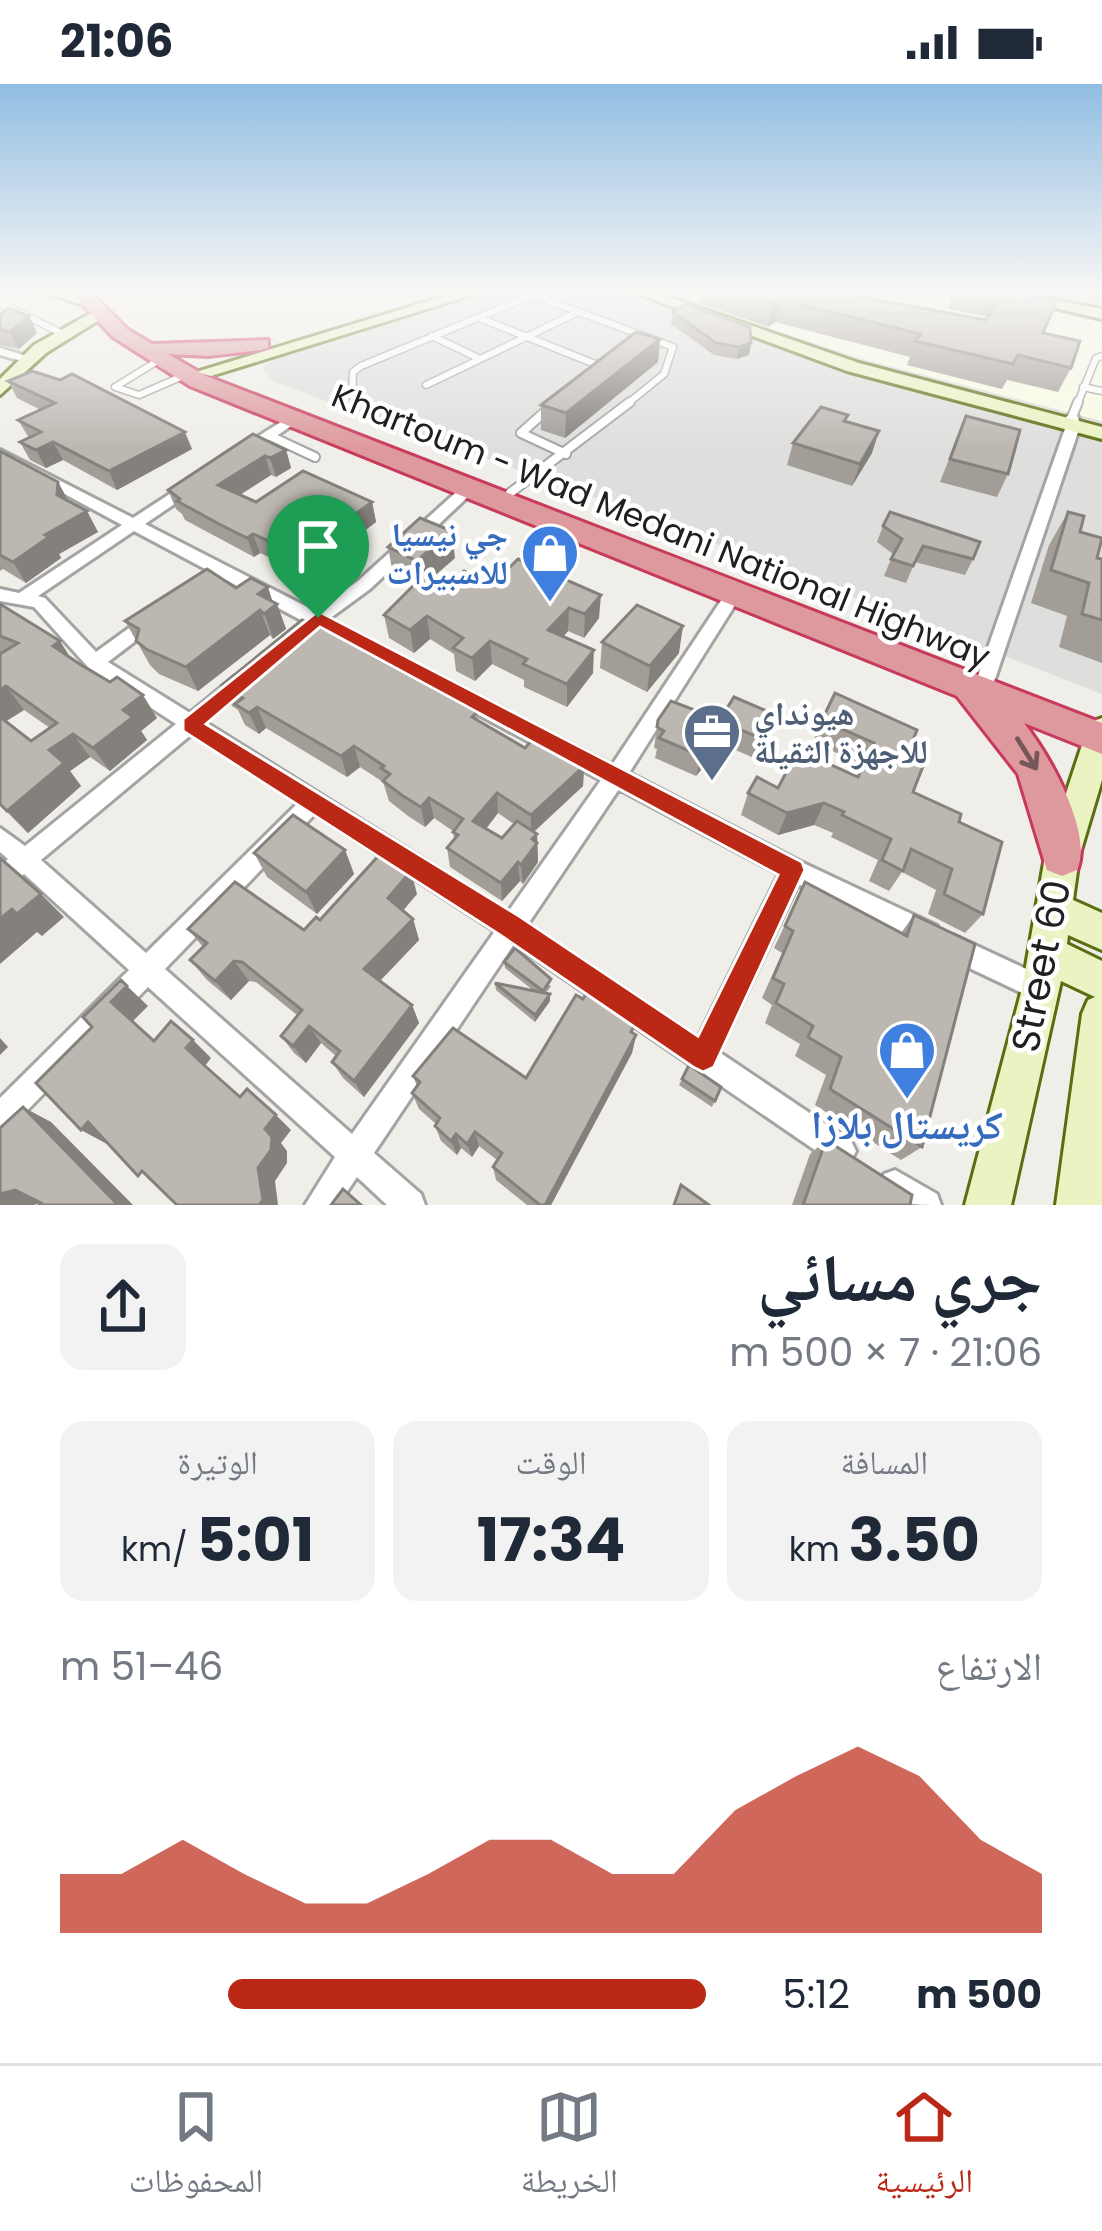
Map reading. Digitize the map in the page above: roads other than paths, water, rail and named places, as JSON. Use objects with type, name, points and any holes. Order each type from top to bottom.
[{"type":"highway","name":"Khartoum - Wad Medani National Highway","points":[[153,345],[280,427],[468,489],[948,678],[1101,732]]},
{"type":"highway","points":[[180,364],[208,350],[267,347]]},
{"type":"highway","points":[[263,397],[252,385],[250,372],[267,347]]},
{"type":"highway","name":"Khartoum - Wad Medani National Highway","points":[[180,364],[987,676],[1101,732]]},
{"type":"highway","points":[[948,678],[991,711],[1031,760],[1052,804],[1062,857]]},
{"type":"street","points":[[0,389],[48,345]]},
{"type":"street","points":[[26,364],[49,345]]},
{"type":"street","points":[[267,347],[272,345]]},
{"type":"street","points":[[180,364],[273,345]]},
{"type":"street","points":[[786,345],[1073,422],[1102,424]]},
{"type":"street","points":[[816,345],[1102,434]]},
{"type":"street","points":[[0,351],[26,364]]},
{"type":"street","points":[[987,676],[1073,422]]},
{"type":"street","points":[[230,460],[280,427]]},
{"type":"street","points":[[0,454],[222,571],[310,624],[793,870],[1042,971],[1102,981]]},
{"type":"street","points":[[7,596],[135,524],[211,473]]},
{"type":"street","points":[[310,624],[364,585],[468,489]]},
{"type":"street","points":[[203,584],[222,571]]},
{"type":"street","points":[[320,1205],[616,776],[734,594]]},
{"type":"street","points":[[7,596],[55,615],[95,662],[509,926],[756,1097],[926,1205]]},
{"type":"street","points":[[95,662],[167,610]]},
{"type":"street","points":[[0,880],[254,670]]},
{"type":"street","name":"Street 60","points":[[988,1205],[1042,971],[1062,857],[1101,732]]},
{"type":"street","points":[[0,1118],[314,802]]},
{"type":"street","points":[[0,838],[410,1205]]},
{"type":"street","points":[[703,1057],[793,870]]},
{"type":"street","points":[[1053,909],[1102,932]]},
{"type":"street","name":"Street 60","points":[[1079,1205],[1102,1014]]},
{"type":"lane","points":[[352,396],[356,369],[411,345]]},
{"type":"lane","points":[[451,345],[478,358]]},
{"type":"lane","points":[[425,385],[506,345]]},
{"type":"lane","points":[[546,345],[595,364],[608,362]]},
{"type":"lane","points":[[627,350],[634,345]]},
{"type":"lane","points":[[510,493],[566,454],[666,371],[671,345]]},
{"type":"lane","points":[[1073,422],[1083,386],[1096,358],[1102,356]]},
{"type":"lane","points":[[180,364],[139,395],[115,387],[180,364]]},
{"type":"lane","points":[[1083,386],[1102,391]]},
{"type":"lane","points":[[548,409],[520,433],[566,454]]},
{"type":"lane","points":[[280,427],[315,457]]},
{"type":"place","name":"جي نيسيا للاسبيرات","points":[[550,604]]},
{"type":"place","name":"هيونداي للاجهزة الثقيلة","points":[[712,783]]},
{"type":"place","name":"كريستال بلازا","points":[[907,1101]]}]
